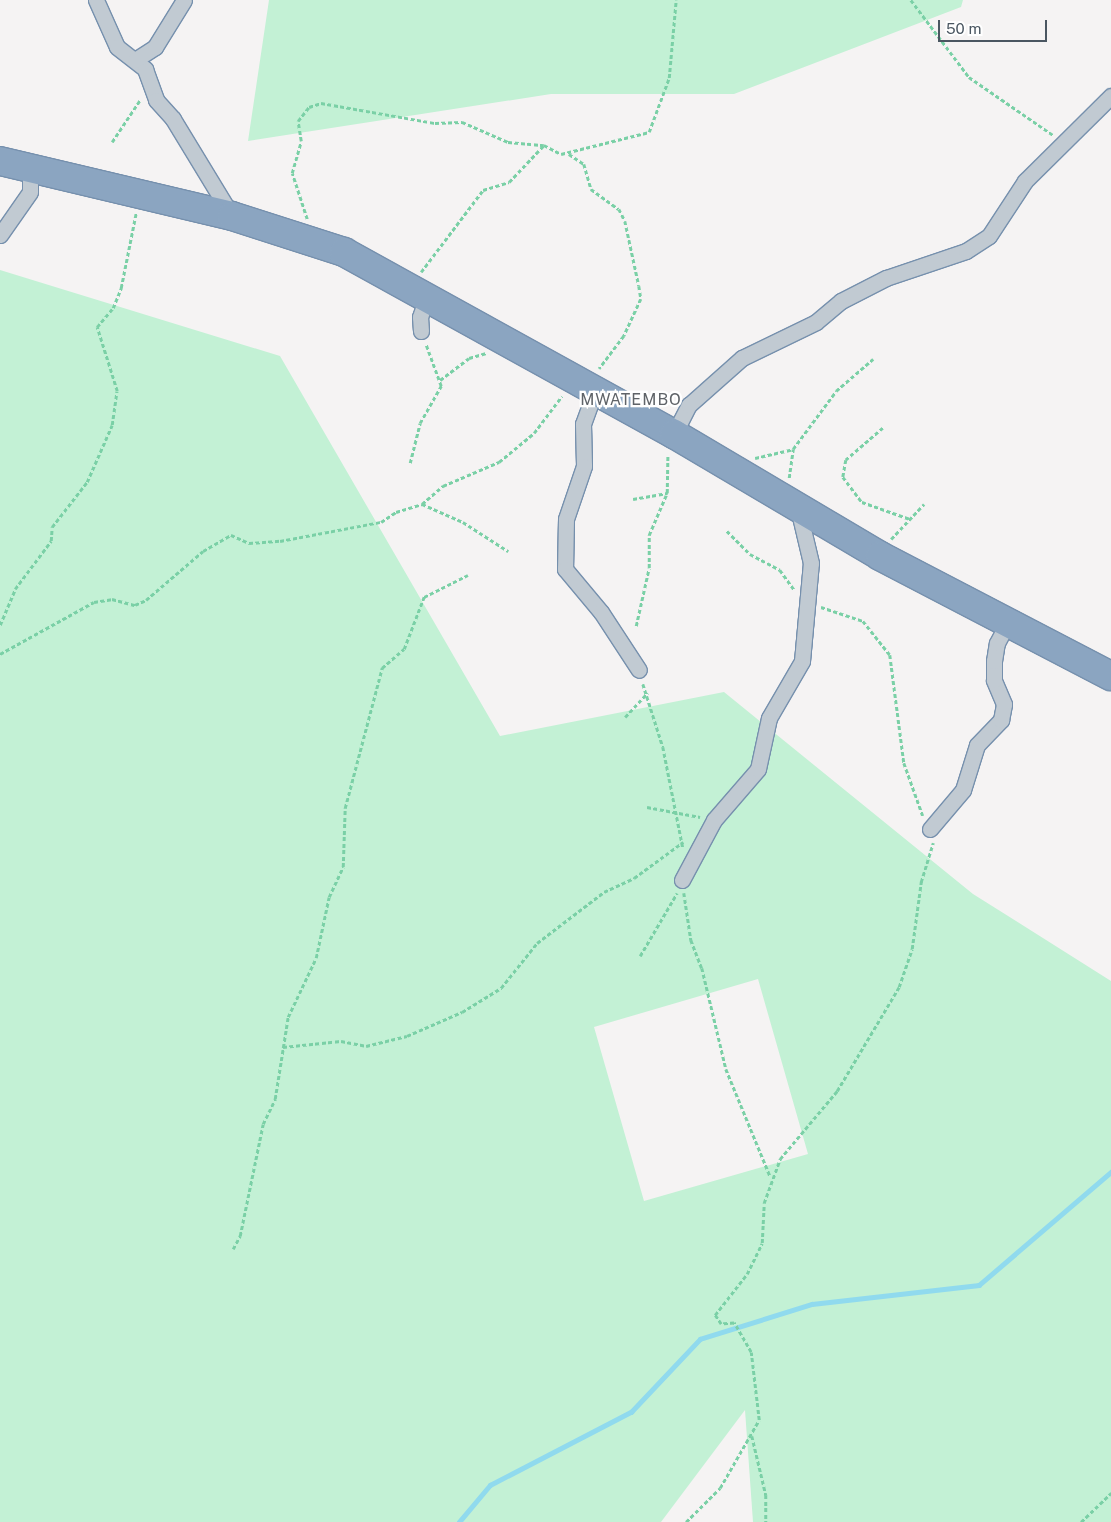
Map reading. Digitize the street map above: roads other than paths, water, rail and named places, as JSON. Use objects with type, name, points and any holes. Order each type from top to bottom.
[{"type":"highway","points":[[0,161],[232,216],[316,241],[511,343],[674,434],[880,556],[1111,676]]},
{"type":"street","points":[[96,0],[117,47],[135,60],[232,216]]},
{"type":"street","points":[[135,60],[155,48],[184,0]]},
{"type":"street","points":[[674,434],[689,405],[742,358],[816,322],[841,301],[872,285],[966,251],[989,236],[1008,201],[1063,141],[1111,96]]},
{"type":"street","points":[[0,235],[30,192],[30,168]]},
{"type":"street","points":[[420,296],[421,331]]},
{"type":"street","points":[[585,385],[583,424],[584,466],[566,518],[565,569],[601,612],[639,670]]},
{"type":"street","points":[[682,880],[704,835],[714,820],[758,769],[769,718],[806,650],[807,601],[811,563],[794,505]]},
{"type":"street","points":[[930,829],[963,790],[976,745],[1001,720],[1004,704],[994,680],[994,661],[997,643],[1008,622]]},
{"type":"waterway","points":[[459,1522],[490,1485],[631,1412],[700,1339],[812,1304],[979,1285],[1111,1172]]},
{"type":"district","name":"MWATEMBO","points":[[631,400]]}]
